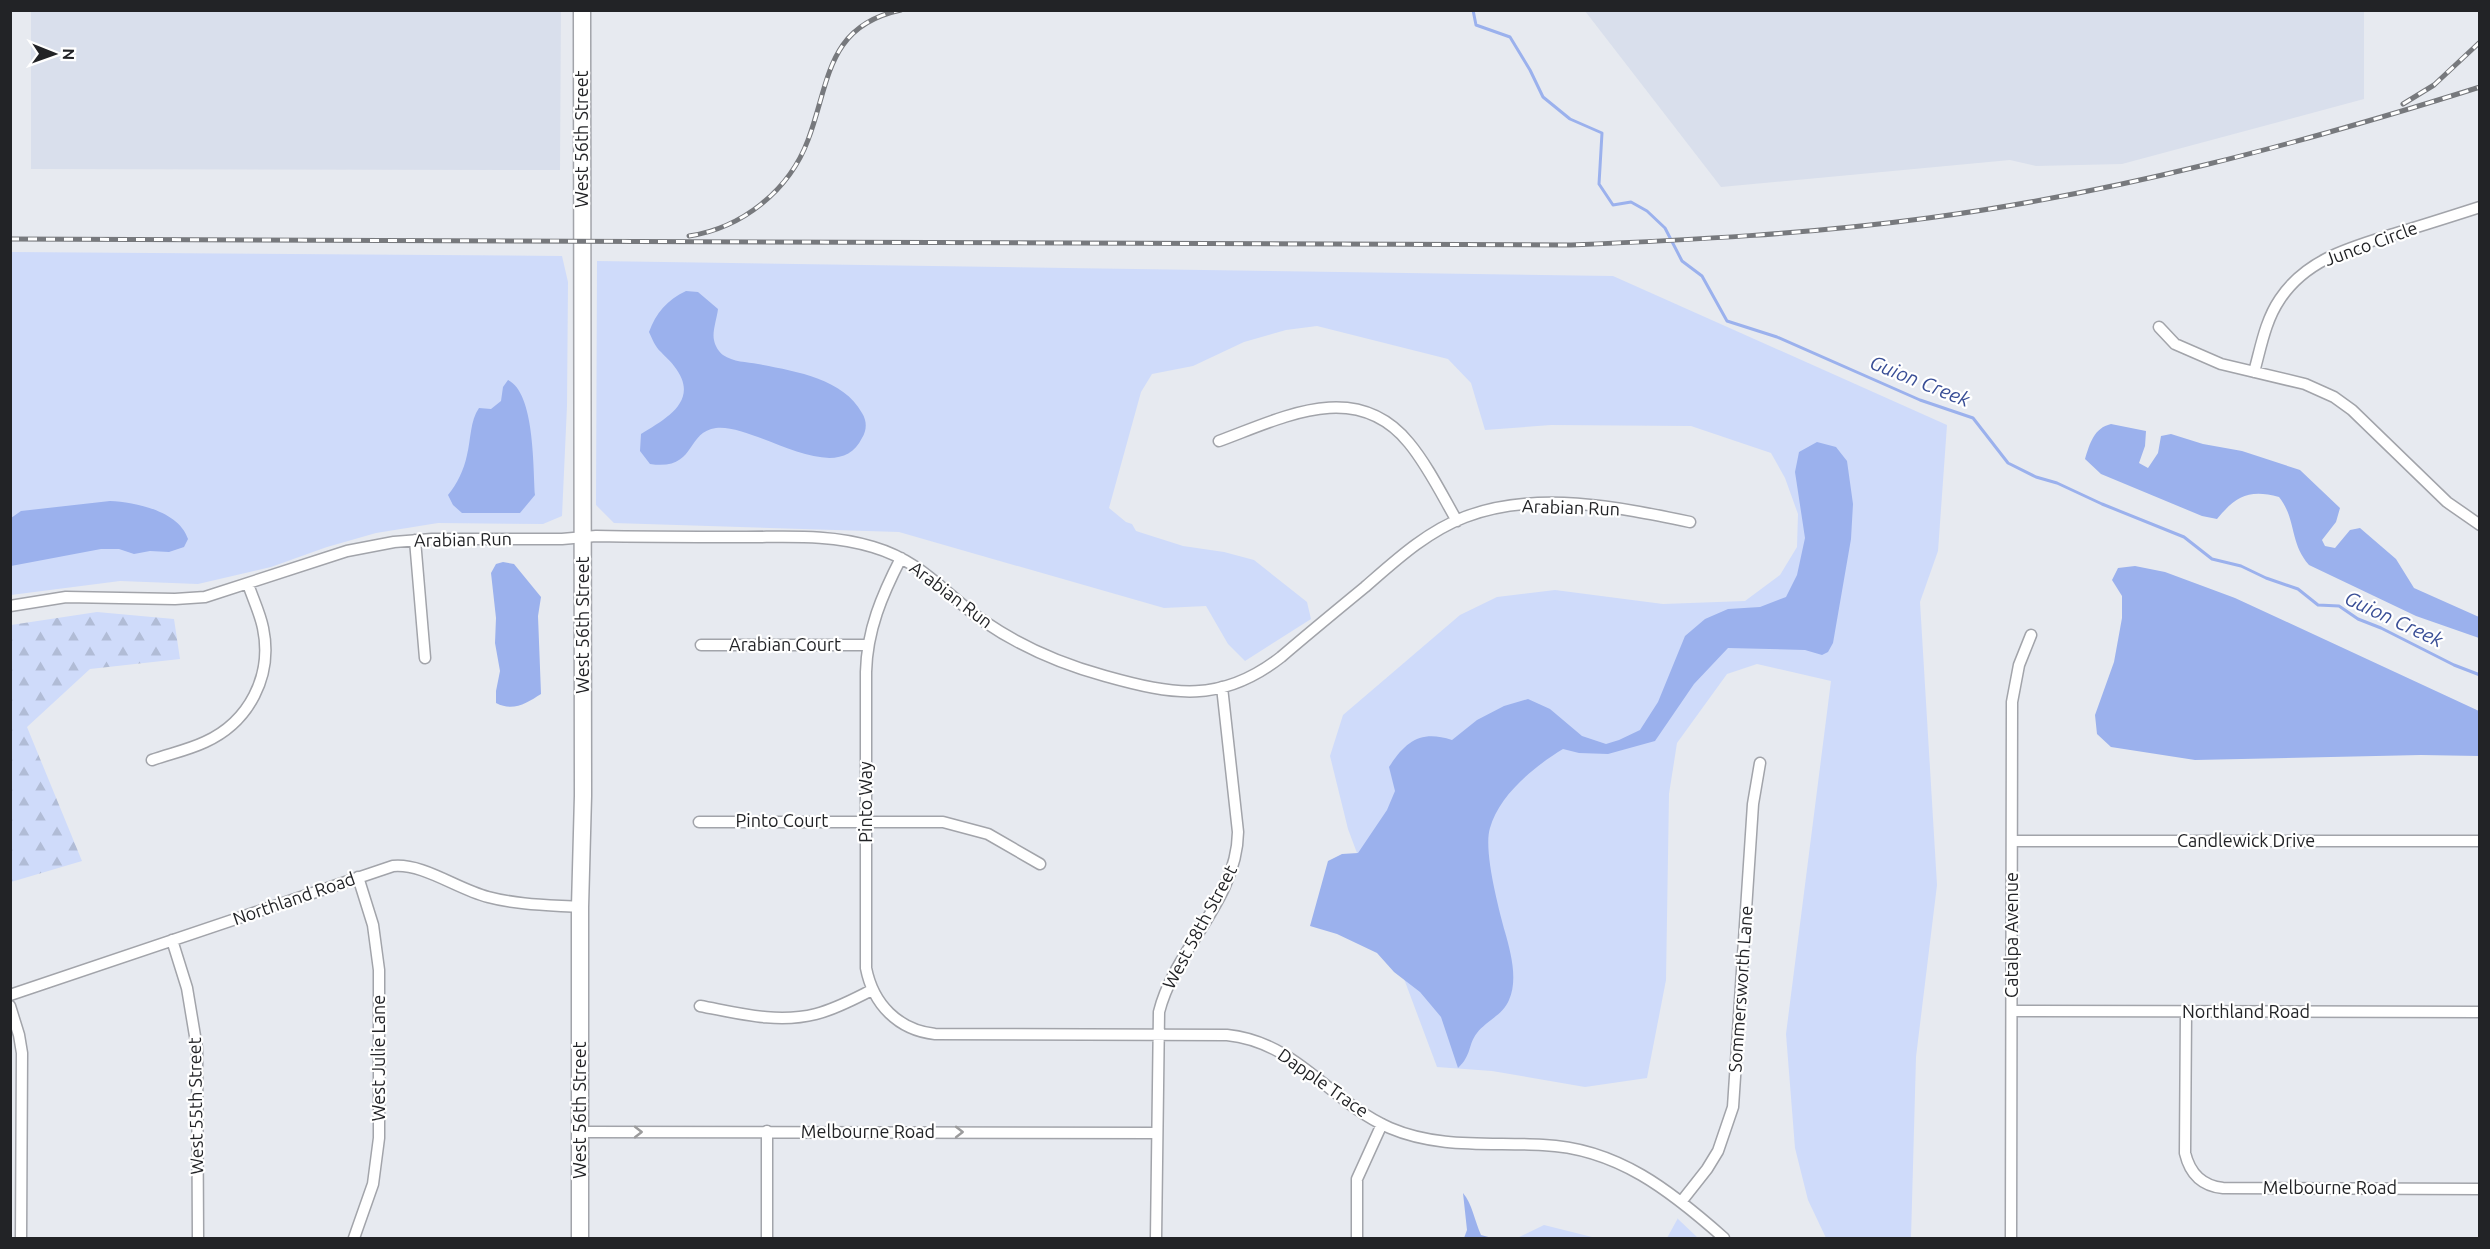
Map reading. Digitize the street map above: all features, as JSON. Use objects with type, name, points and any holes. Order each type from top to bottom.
[{"type":"main road","name":"West 56th Street","points":[[580,1239],[580,907],[583,796],[582,10]]},
{"type":"street","name":"Junco Circle","points":[[2254,372],[2266,325],[2278,301],[2295,280],[2311,267],[2342,251],[2480,207]]},
{"type":"street","points":[[2159,327],[2175,344],[2222,364],[2305,384],[2334,397],[2352,410],[2447,502],[2480,525]]},
{"type":"street","points":[[1219,441],[1315,408],[1335,407],[1365,412],[1392,426],[1410,443],[1457,521]]},
{"type":"street","name":"Arabian Run","points":[[10,606],[66,597],[195,598],[220,594],[347,551],[415,540],[827,537],[873,547],[901,558],[930,575],[984,621],[1018,643],[1051,659],[1163,691],[1190,692],[1242,681],[1269,666],[1412,548],[1457,521],[1501,507],[1548,504],[1624,509],[1690,522]]},
{"type":"street","points":[[415,540],[425,658]]},
{"type":"street","name":"Pinto Way","points":[[872,990],[866,968],[866,672],[868,645],[876,613],[901,558]]},
{"type":"street","points":[[152,759],[218,736],[243,715],[252,700],[262,677],[266,647],[263,627],[248,584]]},
{"type":"street","name":"Catalpa Avenue","points":[[2011,1239],[2012,702],[2019,665],[2031,635]]},
{"type":"street","name":"Arabian Court","points":[[701,645],[868,645]]},
{"type":"street","name":"West 58th Street","points":[[1156,1239],[1159,1012],[1164,993],[1229,879],[1238,848],[1222,687]]},
{"type":"street","name":"Sommersworth Lane","points":[[1681,1202],[1718,1151],[1733,1107],[1753,804],[1760,763]]},
{"type":"street","name":"Pinto Court","points":[[699,822],[926,821],[963,826],[993,837],[1040,864]]},
{"type":"street","name":"Candlewick Drive","points":[[2012,840],[2480,842]]},
{"type":"street","name":"Northland Road","points":[[10,994],[393,866],[412,867],[461,889],[491,898],[520,903],[580,907]]},
{"type":"street","name":"West Julie Lane","points":[[354,1239],[374,1184],[379,1126],[379,970],[373,925],[358,877]]},
{"type":"street","name":"West 55th Street","points":[[172,940],[187,988],[197,1048],[198,1239]]},
{"type":"street","points":[[700,1006],[757,1017],[798,1017],[828,1010],[872,990]]},
{"type":"street","name":"Dapple Trace","points":[[872,990],[884,1008],[900,1022],[930,1033],[1227,1035],[1265,1044],[1294,1060],[1348,1103],[1382,1124],[1422,1138],[1448,1143],[1545,1145],[1591,1152],[1637,1171],[1681,1202],[1724,1239]]},
{"type":"street","points":[[10,1006],[20,1035],[22,1053],[21,1239]]},
{"type":"street","name":"Northland Road","points":[[2012,1011],[2480,1012]]},
{"type":"street","name":"Melbourne Road","points":[[2186,1012],[2185,1154],[2189,1166],[2200,1181],[2223,1188],[2480,1189]]},
{"type":"street","points":[[1357,1239],[1358,1179],[1382,1124]]},
{"type":"street","points":[[766,1239],[767,1131]]},
{"type":"street","name":"Melbourne Road","points":[[579,1132],[1156,1133]]},
{"type":"shaded area","points":[[31,11],[561,11],[560,170],[31,169]]},
{"type":"shaded area","points":[[1585,11],[2364,11],[2364,99],[2122,164],[2036,166],[2010,160],[1721,187]]},
{"type":"green space","points":[[11,252],[562,256],[568,282],[567,406],[562,516],[543,524],[438,523],[376,533],[271,567],[198,584],[120,581],[11,595]]},
{"type":"green space","points":[[597,261],[1613,276],[1947,425],[1938,551],[1920,602],[1937,885],[1916,1057],[1911,1238],[1826,1238],[1808,1200],[1795,1148],[1786,1034],[1831,681],[1757,664],[1727,674],[1677,743],[1669,794],[1666,980],[1647,1078],[1585,1087],[1492,1071],[1437,1067],[1348,829],[1330,756],[1343,715],[1460,615],[1497,597],[1555,590],[1663,604],[1745,601],[1780,575],[1797,547],[1798,514],[1785,478],[1771,453],[1691,426],[1551,425],[1485,430],[1471,383],[1448,359],[1317,326],[1286,330],[1244,342],[1193,366],[1152,374],[1141,392],[1109,508],[1132,524],[1136,531],[1183,546],[1224,552],[1254,560],[1307,602],[1311,619],[1245,661],[1228,644],[1206,606],[1164,608],[899,532],[614,523],[596,505]]},
{"type":"green space","points":[[97,612],[174,619],[180,659],[90,669],[27,727],[82,861],[11,882],[11,625]]},
{"type":"green space","points":[[1678,1219],[1698,1238],[1667,1238]]},
{"type":"green space","points":[[1544,1225],[1596,1238],[1517,1238]]},
{"type":"water","points":[[686,291],[698,292],[718,309],[714,337],[716,347],[723,355],[816,378],[830,384],[854,401],[864,416],[866,425],[862,438],[850,452],[834,458],[815,456],[732,429],[716,428],[699,436],[683,457],[676,462],[665,465],[650,464],[640,451],[641,434],[677,407],[684,389],[673,364],[657,348],[649,332],[663,308]]},
{"type":"water","points":[[508,380],[517,388],[528,415],[533,450],[535,495],[520,513],[462,513],[453,505],[448,495],[464,466],[474,419],[479,408],[491,409],[501,401],[503,387]]},
{"type":"water","points":[[2111,424],[2146,431],[2145,446],[2139,463],[2148,468],[2158,453],[2161,436],[2171,434],[2203,444],[2242,451],[2300,470],[2340,508],[2336,522],[2322,540],[2325,546],[2335,548],[2350,530],[2360,528],[2396,559],[2414,588],[2479,617],[2479,638],[2416,616],[2309,565],[2298,548],[2288,514],[2279,497],[2259,494],[2244,496],[2230,505],[2217,519],[2202,516],[2101,474],[2085,459],[2097,433]]},
{"type":"water","points":[[1817,442],[1836,447],[1847,461],[1853,504],[1851,539],[1833,643],[1828,652],[1822,655],[1805,650],[1728,648],[1694,684],[1655,741],[1608,754],[1579,753],[1563,749],[1519,782],[1501,804],[1488,838],[1493,880],[1513,966],[1512,992],[1503,1010],[1477,1033],[1466,1059],[1458,1068],[1441,1017],[1420,992],[1394,972],[1377,953],[1337,934],[1310,926],[1328,861],[1342,854],[1358,853],[1387,810],[1395,791],[1389,767],[1402,750],[1415,740],[1431,736],[1452,740],[1477,720],[1504,706],[1528,699],[1550,709],[1582,736],[1606,744],[1640,730],[1658,702],[1685,636],[1705,619],[1728,609],[1760,607],[1786,597],[1797,575],[1805,538],[1795,472],[1799,452]]},
{"type":"water","points":[[110,501],[143,506],[176,521],[188,539],[184,547],[169,552],[150,551],[134,554],[119,549],[101,549],[11,566],[11,518],[21,511]]},
{"type":"water","points":[[503,562],[514,564],[541,597],[538,616],[541,694],[525,703],[508,707],[496,703],[500,671],[495,643],[496,618],[491,573],[496,564]]},
{"type":"water","points":[[2135,566],[2165,572],[2235,598],[2479,711],[2479,756],[2421,755],[2195,760],[2111,747],[2097,734],[2095,715],[2114,662],[2122,618],[2122,596],[2112,580],[2118,568]]},
{"type":"water","points":[[1463,1193],[1471,1207],[1481,1235],[1492,1238],[1464,1238],[1467,1230]]},
{"type":"waterway","name":"Guion Creek","points":[[1473,10],[1476,25],[1510,37],[1543,97],[1570,119],[1602,133],[1599,184],[1613,205],[1631,202],[1647,211],[1665,228],[1682,261],[1702,276],[1727,321],[1777,337],[1920,400],[1973,418],[2008,463],[2036,477],[2057,483],[2184,537],[2212,559],[2241,566],[2298,589],[2318,605],[2339,606],[2358,619],[2480,675]]},
{"type":"railway","points":[[689,236],[709,232],[745,216],[776,191],[800,158],[808,140],[827,78],[844,43],[858,29],[876,18],[901,10]]},
{"type":"railway","points":[[2403,104],[2434,85],[2480,42]]},
{"type":"railway","points":[[10,239],[1571,245],[1705,238],[1883,224],[1998,208],[2068,195],[2138,181],[2275,147],[2480,87]]}]
